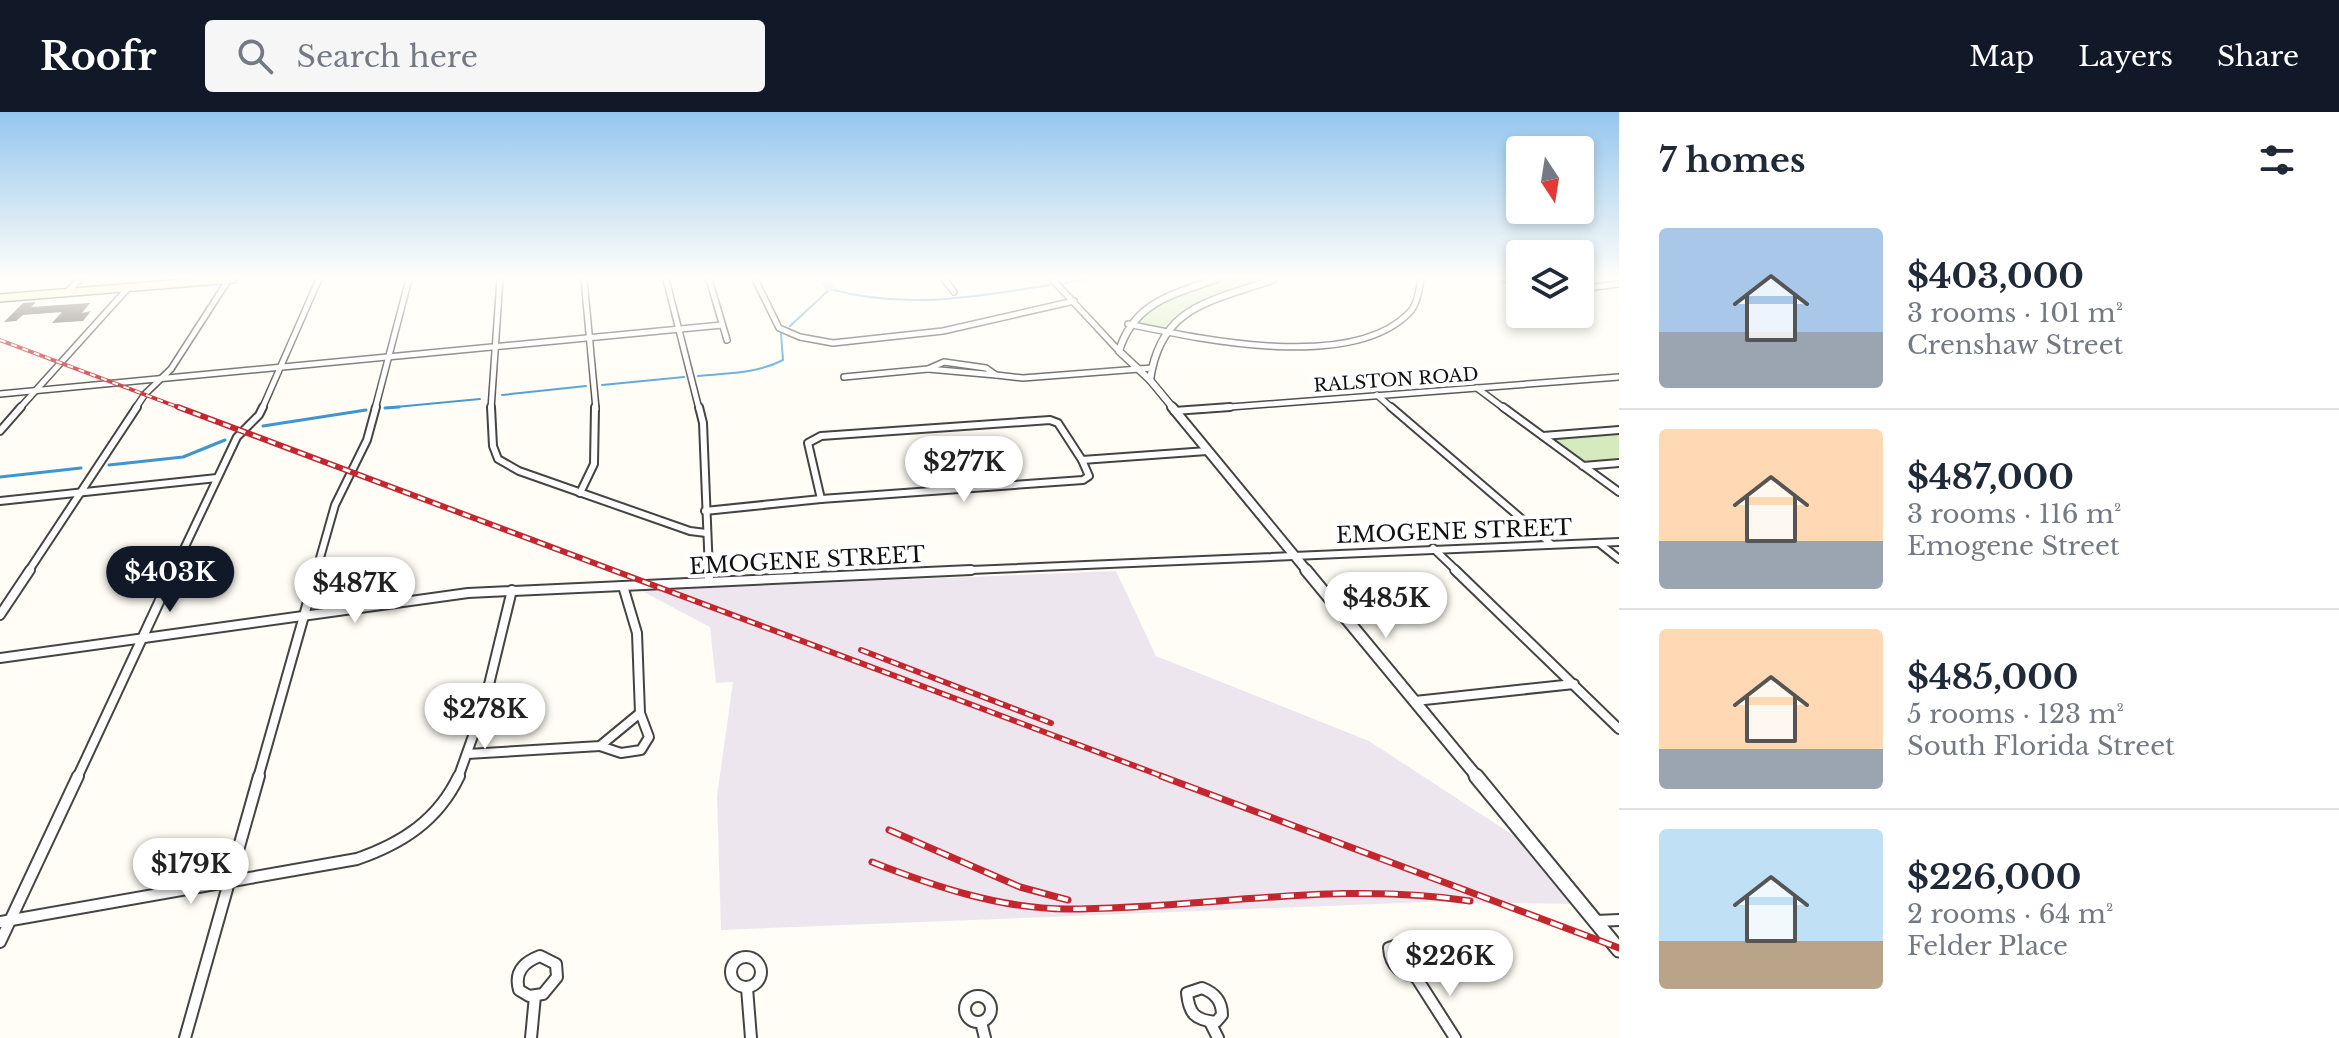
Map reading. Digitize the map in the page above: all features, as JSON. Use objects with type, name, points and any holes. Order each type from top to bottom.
[{"type":"street","points":[[0,431],[101,322]]},
{"type":"street","points":[[0,615],[145,394],[171,369],[202,322]]},
{"type":"street","points":[[0,942],[5,921],[217,478],[237,437],[259,415],[299,322]]},
{"type":"street","points":[[185,1038],[340,492],[367,440],[397,322]]},
{"type":"street","points":[[498,322],[490,425],[493,452],[498,459],[580,493],[690,531],[706,533]]},
{"type":"street","points":[[580,493],[593,469],[597,433],[588,322]]},
{"type":"street","points":[[677,322],[703,423],[709,582]]},
{"type":"street","points":[[776,322],[779,328],[791,335],[822,342],[860,342],[943,331],[981,322]]},
{"type":"street","points":[[1093,322],[1136,370],[1150,380],[1619,950]]},
{"type":"street","points":[[1150,380],[1164,332],[1172,322]]},
{"type":"street","points":[[1119,351],[1128,324],[1261,345],[1314,345],[1381,332],[1399,322]]},
{"type":"street","points":[[0,394],[722,325],[727,340]]},
{"type":"street","points":[[844,377],[928,369],[1036,377],[1152,368]]},
{"type":"street","name":"RALSTON ROAD","points":[[1174,411],[1619,377]]},
{"type":"street","points":[[1477,388],[1619,492]]},
{"type":"street","points":[[1377,395],[1551,544]]},
{"type":"street","points":[[705,511],[821,499],[1083,480],[1089,476],[1089,471],[1058,423],[1050,420],[813,438],[808,443],[821,499]]},
{"type":"street","points":[[1543,436],[1619,430]]},
{"type":"street","points":[[1082,460],[1207,451]]},
{"type":"street","points":[[1583,466],[1619,463]]},
{"type":"street","points":[[0,501],[217,478]]},
{"type":"street","name":"EMOGENE STREET","points":[[0,658],[512,590],[1619,542]]},
{"type":"street","points":[[1599,543],[1619,559]]},
{"type":"street","points":[[1433,548],[1619,729]]},
{"type":"street","points":[[467,754],[600,746],[621,753],[641,750],[649,737],[640,713],[638,636],[635,614],[623,586]]},
{"type":"street","points":[[5,921],[344,863],[374,855],[404,839],[440,809],[467,754],[512,590]]},
{"type":"street","points":[[1415,701],[1574,684]]},
{"type":"street","points":[[600,746],[640,713]]},
{"type":"street","points":[[1596,921],[1619,920]]},
{"type":"street","points":[[1416,977],[1455,1038]]},
{"type":"street","points":[[747,988],[751,1038]]},
{"type":"street","points":[[531,1038],[535,996]]},
{"type":"street","points":[[981,1022],[985,1038]]},
{"type":"street","points":[[1211,1024],[1218,1038]]},
{"type":"shaded area","points":[[1116,571],[1156,656],[1369,741],[1519,839],[1573,904],[1426,902],[721,930],[717,796],[733,682],[716,683],[710,627],[640,590]]},
{"type":"green space","points":[[1137,322],[1171,322],[1163,328]]},
{"type":"green space","points":[[1619,430],[1619,463],[1583,466],[1543,436]]},
{"type":"waterway","points":[[790,326],[794,322]]},
{"type":"waterway","points":[[698,376],[752,370],[783,360],[781,334]]},
{"type":"waterway","points":[[602,385],[684,377]]},
{"type":"waterway","points":[[502,395],[586,386]]},
{"type":"waterway","points":[[399,407],[385,408],[480,399]]},
{"type":"waterway","points":[[263,426],[366,410]]},
{"type":"waterway","points":[[109,465],[183,457],[225,440]]},
{"type":"waterway","points":[[0,477],[81,468]]},
{"type":"railway","points":[[0,340],[183,409]]},
{"type":"railway","points":[[178,407],[1167,778]]},
{"type":"railway","points":[[861,650],[1051,723]]},
{"type":"railway","points":[[1161,776],[1619,948]]},
{"type":"railway","points":[[889,830],[1020,887],[1068,900]]},
{"type":"railway","points":[[872,862],[968,894],[1042,908],[1118,908],[1370,893],[1470,901]]}]
